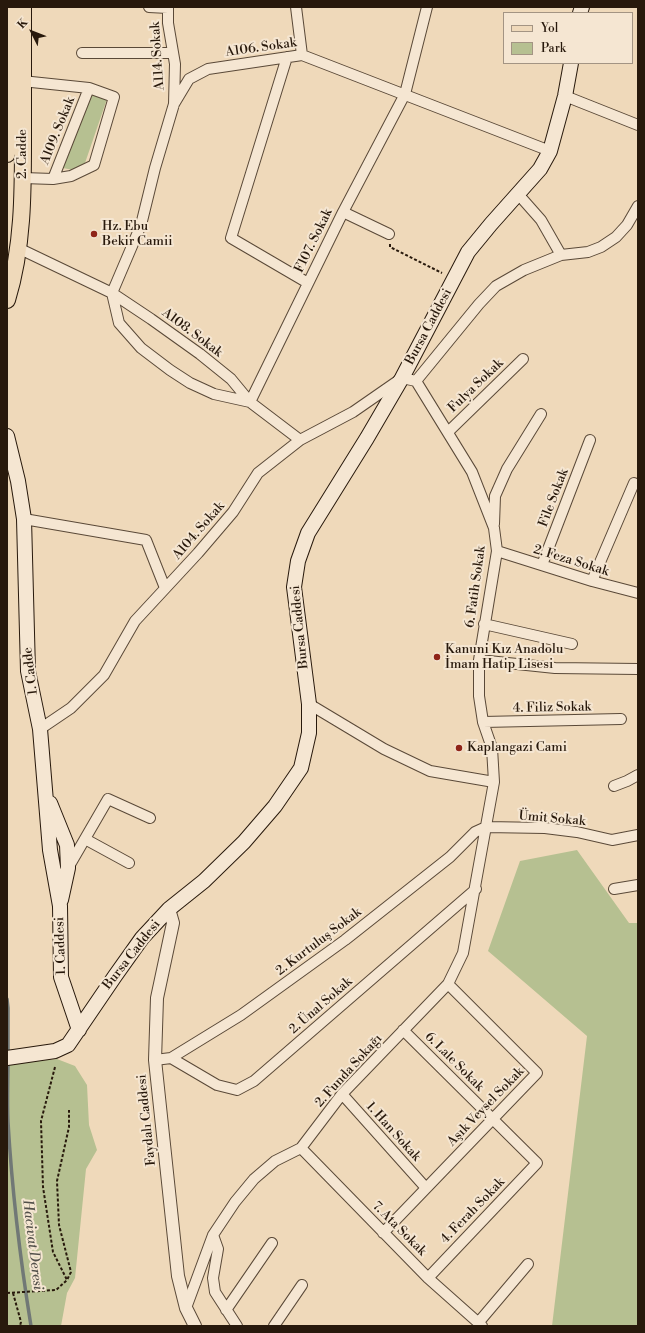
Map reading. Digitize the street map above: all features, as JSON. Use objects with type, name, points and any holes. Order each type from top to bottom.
[{"type":"main road","name":"2. Cadde","points":[[7,300],[12,285],[18,248],[23,192],[23,178],[12,79],[8,7]]},
{"type":"main road","name":"2. Cadde","points":[[7,154],[12,79],[23,7]]},
{"type":"main road","name":"Bursa Caddesi","points":[[7,1058],[55,1051],[68,1045],[142,938],[169,909],[204,881],[244,842],[275,806],[301,768],[310,733],[309,704],[294,588],[298,561],[308,533],[402,378],[468,252],[540,169],[550,151],[565,96],[571,64]]},
{"type":"main road","name":"1. Cadde","points":[[7,436],[18,481],[24,519],[28,671],[40,729],[50,850],[60,906]]},
{"type":"main road","points":[[45,793],[67,845],[68,868],[60,906]]},
{"type":"main road","name":"1. Caddesi","points":[[60,906],[61,976],[79,1030]]},
{"type":"street","points":[[149,7],[168,7]]},
{"type":"street","name":"A114. Sokak","points":[[168,7],[168,23],[175,64],[174,104]]},
{"type":"street","points":[[296,7],[302,55]]},
{"type":"street","name":"F107. Sokak","points":[[250,402],[343,212],[404,94],[427,7]]},
{"type":"street","points":[[82,53],[173,53]]},
{"type":"street","name":"A106. Sokak","points":[[112,294],[142,225],[155,168],[174,104],[189,79],[208,69],[302,55],[550,151]]},
{"type":"street","points":[[287,57],[231,238],[308,284]]},
{"type":"street","points":[[12,79],[89,88],[114,97],[94,165],[70,176],[53,179]]},
{"type":"street","name":"A109. Sokak","points":[[23,178],[53,179],[89,88]]},
{"type":"street","points":[[565,96],[638,124]]},
{"type":"street","points":[[518,194],[541,220],[561,255]]},
{"type":"street","points":[[402,378],[416,381],[479,304],[496,286],[524,270],[561,255],[588,252],[601,247],[616,237],[627,225],[638,206]]},
{"type":"street","points":[[343,212],[389,234]]},
{"type":"street","name":"A108. Sokak","points":[[18,248],[112,294],[151,319],[200,354],[231,379],[250,402],[300,440]]},
{"type":"street","name":"A108. Sokak","points":[[112,294],[120,324],[141,348],[190,383],[214,394],[250,402]]},
{"type":"street","name":"Fulya Sokak","points":[[448,432],[523,359]]},
{"type":"street","name":"A104. Sokak","points":[[40,729],[71,708],[104,675],[135,621],[198,553],[233,512],[258,473],[300,440],[353,412],[402,378]]},
{"type":"street","name":"6. Fatih Sokak","points":[[416,381],[472,472],[494,528],[496,551],[479,660],[479,696],[483,722],[492,748],[494,782],[486,827]]},
{"type":"street","points":[[494,528],[495,496],[507,469],[542,414]]},
{"type":"street","name":"File Sokak","points":[[542,565],[590,440]]},
{"type":"street","points":[[592,582],[634,483]]},
{"type":"street","points":[[24,519],[146,540],[165,588]]},
{"type":"street","name":"2. Feza Sokak","points":[[496,551],[592,582],[638,593]]},
{"type":"street","points":[[484,624],[572,644]]},
{"type":"street","points":[[479,660],[555,668],[638,669]]},
{"type":"street","points":[[309,704],[384,749],[430,771],[494,782]]},
{"type":"street","name":"4. Filiz Sokak","points":[[483,722],[621,719]]},
{"type":"street","points":[[614,786],[627,782],[638,775]]},
{"type":"street","points":[[68,868],[108,799],[150,818]]},
{"type":"street","name":"Ümit Sokak","points":[[486,827],[545,828],[571,831],[612,840],[638,835]]},
{"type":"street","name":"2. Funda Sokağı","points":[[186,1308],[214,1235],[235,1202],[254,1179],[275,1161],[301,1148],[342,1094],[448,984],[464,953],[486,827]]},
{"type":"street","name":"2. Kurtuluş Sokak","points":[[155,1060],[171,1058],[241,1015],[345,940],[450,857],[475,832],[486,827]]},
{"type":"street","points":[[85,840],[129,863]]},
{"type":"street","points":[[614,889],[638,885]]},
{"type":"street","name":"2. Ünal Sokak","points":[[171,1058],[217,1085],[236,1090],[254,1081],[476,889]]},
{"type":"street","name":"Faydalı Caddesi","points":[[169,909],[173,923],[157,998],[155,1060],[178,1276],[186,1308],[195,1326]]},
{"type":"street","name":"Aşık Veysel Sokak","points":[[383,1232],[537,1073],[448,984]]},
{"type":"street","name":"6. Lale Sokak","points":[[403,1030],[537,1163]]},
{"type":"street","name":"1. Han Sokak","points":[[342,1094],[426,1188]]},
{"type":"street","name":"7. Ata Sokak","points":[[301,1148],[428,1278],[480,1324]]},
{"type":"street","name":"4. Ferah Sokak","points":[[428,1278],[537,1163]]},
{"type":"street","points":[[214,1235],[218,1249],[213,1278],[215,1292],[237,1326]]},
{"type":"street","points":[[226,1310],[272,1242]]},
{"type":"street","points":[[480,1324],[528,1264]]},
{"type":"street","points":[[274,1326],[302,1285]]},
{"type":"path","points":[[390,247],[454,279]]},
{"type":"path","points":[[55,1067],[41,1121],[43,1187],[53,1252],[67,1280]]},
{"type":"path","points":[[7,1293],[56,1290],[67,1280],[71,1272],[59,1225],[57,1181],[69,1127],[69,1110]]},
{"type":"path","points":[[13,1293],[20,1326]]},
{"type":"green space","points":[[92,95],[107,99],[85,163],[73,170],[63,168]]},
{"type":"green space","points":[[577,850],[629,923],[638,923],[638,1326],[552,1326],[587,1036],[488,951],[520,861]]},
{"type":"green space","points":[[57,1059],[75,1066],[87,1085],[89,1125],[97,1150],[86,1169],[75,1278],[67,1293],[61,1326],[7,1326],[7,1064]]},
{"type":"waterway","name":"Hacivat Deresi","points":[[7,999],[8,1054]]},
{"type":"waterway","name":"Hacivat Deresi","points":[[8,1061],[8,1114],[14,1198],[31,1326]]},
{"type":"place","name":"Hz. Ebu Bekir Camii","points":[[94,234]]},
{"type":"place","name":"Kanuni Kız Anadolu İmam Hatip Lisesi","points":[[437,657]]},
{"type":"place","name":"Kaplangazi Cami","points":[[459,748]]}]
